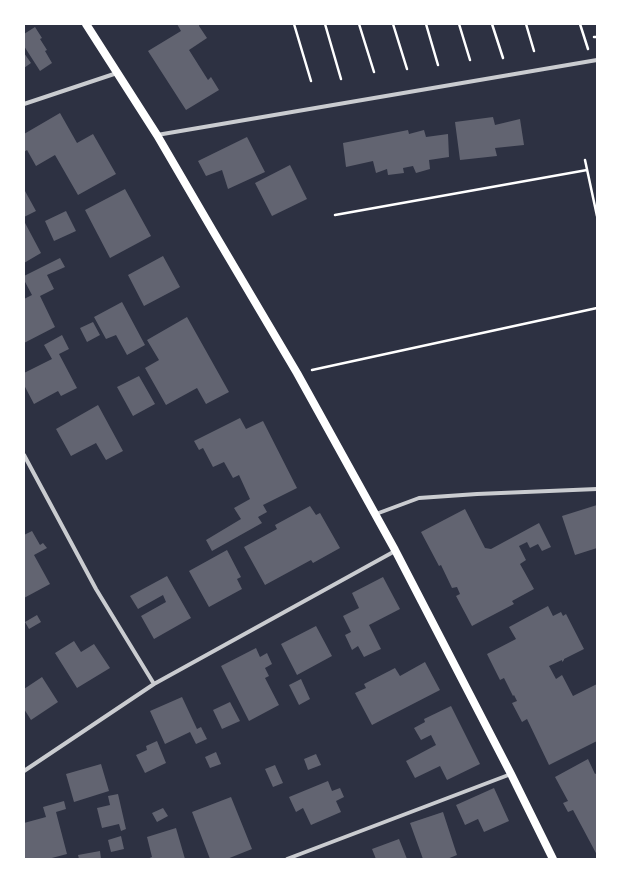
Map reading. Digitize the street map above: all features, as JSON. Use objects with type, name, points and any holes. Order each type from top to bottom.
[{"type":"main road","points":[[86,24],[157,135],[297,373],[376,514],[511,774],[553,859]]},
{"type":"street","points":[[157,135],[597,60]]},
{"type":"street","points":[[24,104],[117,73]]},
{"type":"street","points":[[24,455],[96,589],[154,684]]},
{"type":"street","points":[[376,514],[419,498],[597,489]]},
{"type":"street","points":[[24,771],[154,684],[395,550]]},
{"type":"street","points":[[287,859],[511,774]]},
{"type":"path","points":[[294,24],[311,81]]},
{"type":"path","points":[[325,24],[341,79]]},
{"type":"path","points":[[360,24],[374,72]]},
{"type":"path","points":[[393,24],[407,69]]},
{"type":"path","points":[[426,24],[438,65]]},
{"type":"path","points":[[458,24],[470,60]]},
{"type":"path","points":[[492,24],[503,58]]},
{"type":"path","points":[[526,24],[534,51]]},
{"type":"path","points":[[580,24],[592,61]]},
{"type":"path","points":[[586,160],[597,216]]},
{"type":"path","points":[[335,215],[587,170]]},
{"type":"path","points":[[297,373],[597,308]]},
{"type":"building","points":[[177,24],[199,24],[207,38],[189,50],[208,80],[211,77],[219,90],[186,110],[148,51],[181,31]]},
{"type":"building","points":[[35,27],[42,38],[40,39],[47,50],[45,51],[52,63],[40,71],[24,46],[24,34]]},
{"type":"building","points":[[24,53],[31,63],[24,68]]},
{"type":"building","points":[[60,113],[77,143],[93,134],[116,174],[78,195],[55,155],[36,166],[27,150],[24,152],[24,134]]},
{"type":"building","points":[[493,117],[495,125],[520,119],[524,145],[495,148],[497,156],[460,160],[455,122]]},
{"type":"building","points":[[408,130],[409,134],[424,130],[426,137],[448,134],[449,157],[429,160],[430,169],[416,173],[413,166],[403,168],[404,173],[388,175],[387,169],[376,173],[373,161],[346,167],[343,143]]},
{"type":"building","points":[[247,137],[265,172],[228,189],[222,170],[206,176],[198,161]]},
{"type":"building","points":[[290,165],[307,199],[272,216],[255,183]]},
{"type":"building","points":[[125,189],[151,236],[110,258],[85,210]]},
{"type":"building","points":[[25,191],[36,211],[24,217],[24,192]]},
{"type":"building","points":[[66,211],[76,231],[54,241],[45,221]]},
{"type":"building","points":[[24,221],[41,253],[24,263]]},
{"type":"building","points":[[163,256],[180,287],[144,306],[128,275]]},
{"type":"building","points":[[60,258],[65,267],[47,275],[54,289],[40,296],[55,327],[24,343],[24,299],[32,295],[24,280],[24,276]]},
{"type":"building","points":[[122,302],[145,345],[127,355],[116,335],[106,339],[94,317]]},
{"type":"building","points":[[187,317],[229,392],[206,404],[197,388],[166,405],[145,368],[159,360],[147,340]]},
{"type":"building","points":[[93,322],[100,335],[87,342],[80,328]]},
{"type":"building","points":[[62,335],[69,349],[59,354],[77,388],[61,396],[58,391],[34,404],[24,385],[24,373],[52,359],[44,345]]},
{"type":"building","points":[[139,376],[155,404],[133,416],[117,387]]},
{"type":"building","points":[[98,405],[123,451],[106,460],[96,443],[71,456],[56,429]]},
{"type":"building","points":[[240,418],[246,429],[263,421],[297,488],[263,505],[267,512],[258,517],[262,523],[212,551],[206,540],[241,519],[234,508],[250,499],[239,475],[233,478],[224,462],[213,467],[203,448],[199,450],[194,441]]},
{"type":"building","points":[[597,505],[597,548],[575,555],[562,516]]},
{"type":"building","points":[[310,506],[316,515],[320,513],[340,548],[313,563],[311,560],[265,585],[244,547],[277,529],[275,525]]},
{"type":"building","points":[[465,509],[485,548],[491,549],[539,523],[551,547],[542,551],[538,544],[530,548],[527,542],[519,546],[526,560],[520,564],[534,589],[512,601],[514,604],[472,626],[456,596],[460,594],[457,587],[452,588],[441,565],[439,566],[421,532]]},
{"type":"building","points":[[32,531],[40,545],[43,543],[47,548],[34,555],[50,584],[24,598],[24,535]]},
{"type":"building","points":[[227,550],[241,577],[237,579],[242,589],[209,607],[189,571]]},
{"type":"building","points":[[167,576],[191,618],[154,639],[141,616],[166,602],[163,595],[138,609],[130,596]]},
{"type":"building","points":[[383,577],[400,609],[369,625],[381,649],[364,657],[358,646],[352,650],[345,635],[351,632],[343,616],[359,608],[352,593]]},
{"type":"building","points":[[548,606],[553,616],[561,612],[563,616],[566,614],[584,649],[564,659],[562,662],[562,660],[549,666],[556,679],[562,675],[573,696],[597,684],[597,741],[549,765],[527,719],[522,722],[512,703],[517,701],[514,695],[513,696],[504,678],[500,680],[487,654],[516,639],[509,627]]},
{"type":"building","points":[[37,615],[41,622],[29,629],[25,622]]},
{"type":"building","points":[[316,626],[332,656],[297,675],[281,644]]},
{"type":"building","points":[[74,641],[81,652],[94,644],[110,668],[77,688],[55,653]]},
{"type":"building","points":[[256,648],[260,657],[267,653],[272,664],[265,668],[269,676],[265,678],[279,705],[249,721],[221,666]]},
{"type":"building","points":[[425,662],[440,690],[372,725],[355,693],[366,688],[364,684],[395,668],[400,676]]},
{"type":"building","points":[[42,677],[58,702],[31,720],[24,709],[24,689]]},
{"type":"building","points":[[301,679],[310,699],[299,705],[289,685]]},
{"type":"building","points":[[182,697],[197,729],[201,727],[207,739],[196,744],[190,732],[165,744],[150,711]]},
{"type":"building","points":[[230,702],[240,721],[222,729],[213,710]]},
{"type":"building","points":[[451,706],[480,764],[447,780],[440,766],[415,778],[406,761],[436,745],[431,735],[421,740],[414,728],[425,722],[424,719]]},
{"type":"building","points":[[157,741],[166,763],[145,773],[136,755],[147,750],[146,746]]},
{"type":"building","points":[[216,752],[221,764],[210,768],[205,757]]},
{"type":"building","points":[[316,754],[321,765],[308,770],[304,759]]},
{"type":"building","points":[[588,759],[595,774],[597,773],[597,855],[573,810],[568,812],[563,803],[568,801],[555,777]]},
{"type":"building","points":[[101,764],[109,791],[74,802],[66,774]]},
{"type":"building","points":[[275,765],[283,783],[273,787],[265,769]]},
{"type":"building","points":[[328,781],[332,791],[340,788],[344,797],[336,801],[341,812],[311,825],[303,808],[296,812],[289,797]]},
{"type":"building","points":[[494,788],[509,821],[484,832],[478,819],[465,825],[456,805]]},
{"type":"building","points":[[118,794],[126,829],[121,831],[119,824],[102,828],[97,808],[110,805],[108,796]]},
{"type":"building","points":[[231,797],[252,849],[227,859],[210,859],[192,812]]},
{"type":"building","points":[[64,801],[66,809],[56,812],[67,854],[48,859],[24,859],[24,823],[46,817],[43,807]]},
{"type":"building","points":[[163,808],[168,816],[157,822],[152,813]]},
{"type":"building","points":[[443,812],[457,855],[447,859],[423,859],[410,823]]},
{"type":"building","points":[[176,828],[185,859],[147,859],[152,857],[147,837]]},
{"type":"building","points":[[121,836],[124,849],[111,852],[108,840]]},
{"type":"building","points":[[399,839],[407,859],[376,859],[372,849]]},
{"type":"building","points":[[100,851],[101,859],[79,859],[78,855]]}]
